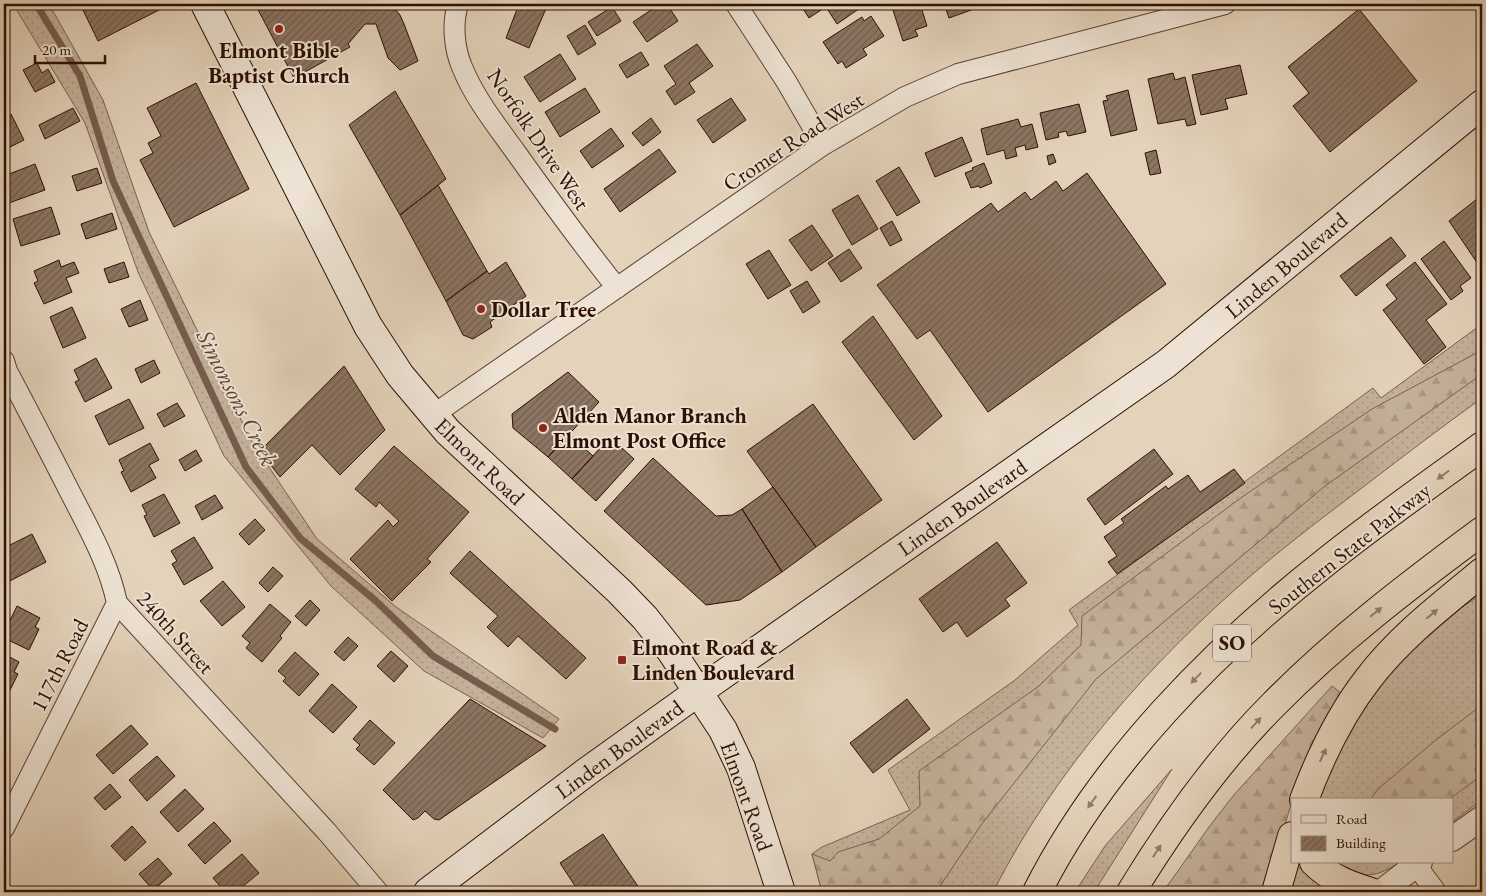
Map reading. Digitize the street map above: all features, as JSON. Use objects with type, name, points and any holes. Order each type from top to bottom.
[{"type":"highway","name":"Southern State Parkway","points":[[1037,892],[1070,834],[1114,772],[1200,674],[1250,627],[1327,561],[1482,446]]},
{"type":"highway","points":[[1131,892],[1192,799],[1272,706],[1365,620],[1482,531]]},
{"type":"highway","points":[[1305,798],[1329,741],[1350,704],[1381,662],[1412,631],[1482,572]]},
{"type":"highway","points":[[1276,892],[1291,840]]},
{"type":"highway","points":[[1316,864],[1342,883],[1371,892]]},
{"type":"main road","name":"Elmont Road","points":[[205,4],[368,326],[400,375],[433,416],[466,450],[632,604],[671,651],[698,692],[722,730],[741,768],[781,892]]},
{"type":"main road","name":"Linden Boulevard","points":[[428,892],[585,773],[698,692],[1166,364],[1482,104]]},
{"type":"street","name":"Norfolk Drive West","points":[[458,4],[454,16],[455,36],[462,66],[483,106],[567,224],[618,288]]},
{"type":"street","points":[[736,4],[786,81],[823,145]]},
{"type":"street","name":"Cromer Road West","points":[[433,416],[823,145],[905,97],[958,74],[1188,8],[1225,4]]},
{"type":"street","name":"240th Street","points":[[5,369],[86,521],[113,586],[117,604],[327,832],[378,892]]},
{"type":"street","name":"117th Road","points":[[4,828],[117,604]]},
{"type":"street","points":[[1454,838],[1482,818]]},
{"type":"street","points":[[1381,892],[1418,864],[1436,892]]},
{"type":"green space","points":[[13,4],[49,4],[103,100],[149,232],[251,440],[317,539],[396,607],[559,719],[543,738],[424,671],[331,586],[224,456],[138,272],[85,123]]},
{"type":"green space","points":[[1482,324],[1482,398],[1324,516],[1254,573],[1178,643],[1142,681],[1075,761],[1045,803],[993,892],[822,892],[812,854],[822,847],[910,810],[888,770],[1015,680],[1078,625],[1069,610],[1373,388],[1381,398]]},
{"type":"green space","points":[[1482,350],[1482,374],[1325,486],[1096,679],[981,825],[936,892],[822,892],[812,854],[830,861],[838,852],[879,839],[920,806],[919,771],[1039,686],[1081,645],[1082,616],[1242,497],[1372,409]]},
{"type":"green space","points":[[1482,594],[1482,800],[1454,821],[1454,798],[1317,798],[1353,723],[1396,661],[1456,611]]},
{"type":"green space","points":[[1332,686],[1342,694],[1293,798],[1291,798],[1291,804],[1265,892],[1163,892],[1233,796]]},
{"type":"green space","points":[[1482,705],[1482,775],[1451,798],[1371,798],[1378,789],[1437,739]]},
{"type":"green space","points":[[1172,769],[1094,892],[1075,892],[1105,846]]},
{"type":"green space","points":[[1334,864],[1397,864],[1373,874],[1365,875],[1349,871]]},
{"type":"green space","points":[[1300,867],[1304,868],[1335,892],[1290,892],[1296,871]]},
{"type":"building","points":[[80,4],[159,4],[161,9],[98,41]]},
{"type":"building","points":[[255,4],[391,4],[400,15],[418,61],[400,70],[388,58],[376,24],[365,24],[348,44],[350,47],[294,78]]},
{"type":"building","points":[[519,4],[548,4],[529,48],[506,38]]},
{"type":"building","points":[[660,4],[667,4],[678,21],[647,42],[633,22]]},
{"type":"building","points":[[800,4],[830,4],[809,18]]},
{"type":"building","points":[[837,4],[862,4],[863,6],[837,24],[828,10]]},
{"type":"building","points":[[891,4],[920,4],[927,26],[915,30],[918,36],[903,41]]},
{"type":"building","points":[[944,4],[972,4],[974,9],[949,18]]},
{"type":"building","points":[[612,7],[621,21],[597,36],[588,22]]},
{"type":"building","points":[[1359,9],[1417,81],[1330,152],[1293,106],[1309,93],[1288,67]]},
{"type":"building","points":[[871,16],[884,36],[863,49],[867,55],[846,68],[842,61],[838,64],[823,42],[862,17],[864,21]]},
{"type":"building","points":[[585,25],[596,44],[578,55],[567,36]]},
{"type":"building","points":[[697,44],[713,66],[689,83],[695,92],[675,105],[666,91],[676,84],[664,66]]},
{"type":"building","points":[[641,52],[649,65],[627,78],[619,65]]},
{"type":"building","points":[[560,54],[576,79],[540,102],[524,77]]},
{"type":"building","points":[[37,63],[42,73],[48,69],[55,82],[35,92],[23,70]]},
{"type":"building","points":[[1240,65],[1247,94],[1225,99],[1228,109],[1201,115],[1192,75]]},
{"type":"building","points":[[1173,73],[1175,80],[1185,77],[1196,124],[1187,126],[1185,119],[1158,124],[1148,79]]},
{"type":"building","points":[[196,83],[249,189],[174,227],[140,160],[153,153],[148,143],[161,136],[147,108]]},
{"type":"building","points":[[585,88],[600,112],[560,137],[545,112]]},
{"type":"building","points":[[1128,90],[1137,130],[1111,136],[1103,101],[1108,100],[1106,96]]},
{"type":"building","points":[[395,91],[446,179],[400,215],[349,125]]},
{"type":"building","points":[[731,98],[746,120],[713,143],[697,120]]},
{"type":"building","points":[[1079,104],[1086,132],[1068,136],[1066,131],[1058,133],[1059,137],[1046,140],[1040,113]]},
{"type":"building","points":[[73,108],[80,121],[45,139],[39,125]]},
{"type":"building","points":[[11,114],[24,140],[4,150],[4,118]]},
{"type":"building","points":[[651,118],[661,132],[643,146],[632,133]]},
{"type":"building","points":[[1018,119],[1021,127],[1032,124],[1038,147],[1026,150],[1025,145],[1015,148],[1017,156],[1006,159],[1004,150],[987,155],[981,129]]},
{"type":"building","points":[[611,128],[624,146],[592,168],[580,151]]},
{"type":"building","points":[[962,137],[972,161],[935,177],[925,153]]},
{"type":"building","points":[[659,149],[676,172],[620,212],[604,189]]},
{"type":"building","points":[[1156,150],[1161,173],[1150,175],[1145,153]]},
{"type":"building","points":[[1053,154],[1056,162],[1049,165],[1047,156]]},
{"type":"building","points":[[984,163],[992,183],[980,188],[979,186],[971,188],[965,173]]},
{"type":"building","points":[[35,164],[45,190],[6,204],[4,176]]},
{"type":"building","points":[[899,167],[920,202],[897,216],[876,181]]},
{"type":"building","points":[[97,168],[102,183],[77,191],[72,176]]},
{"type":"building","points":[[1087,173],[1166,284],[988,412],[930,330],[917,339],[877,285],[991,203],[998,212],[1025,192],[1031,200],[1056,181],[1063,191]]},
{"type":"building","points":[[438,185],[487,271],[446,301],[400,215]]},
{"type":"building","points":[[858,195],[878,229],[852,245],[832,210]]},
{"type":"building","points":[[1482,195],[1482,270],[1449,221]]},
{"type":"building","points":[[51,207],[60,234],[21,246],[13,219]]},
{"type":"building","points":[[112,213],[117,229],[86,239],[81,224]]},
{"type":"building","points":[[892,221],[902,240],[890,246],[880,228]]},
{"type":"building","points":[[812,225],[833,256],[811,271],[789,240]]},
{"type":"building","points":[[1391,237],[1406,256],[1356,296],[1340,276]]},
{"type":"building","points":[[1444,241],[1471,278],[1460,286],[1463,291],[1451,300],[1421,259]]},
{"type":"building","points":[[849,249],[862,268],[841,282],[828,263]]},
{"type":"building","points":[[769,250],[791,285],[768,299],[746,264]]},
{"type":"building","points":[[59,260],[61,267],[74,262],[79,273],[66,278],[72,292],[44,304],[34,283],[38,281],[34,271]]},
{"type":"building","points":[[124,262],[129,277],[109,283],[104,269]]},
{"type":"building","points":[[506,262],[526,296],[490,322],[492,327],[473,339],[463,335],[446,301],[487,271],[489,274]]},
{"type":"building","points":[[1415,262],[1447,304],[1426,320],[1446,347],[1424,364],[1383,310],[1397,299],[1386,285]]},
{"type":"building","points":[[807,281],[820,302],[803,313],[790,291]]},
{"type":"building","points":[[140,300],[148,320],[129,327],[121,309]]},
{"type":"building","points":[[72,307],[86,338],[63,348],[50,317]]},
{"type":"building","points":[[873,316],[942,416],[914,440],[842,342]]},
{"type":"building","points":[[96,358],[112,388],[85,402],[75,382],[79,380],[74,370]]},
{"type":"building","points":[[154,360],[160,373],[141,383],[135,369]]},
{"type":"building","points":[[344,366],[385,430],[340,475],[312,445],[280,477],[260,451]]},
{"type":"building","points":[[568,372],[599,402],[548,457],[513,428],[512,414]]},
{"type":"building","points":[[129,399],[144,428],[109,445],[95,416]]},
{"type":"building","points":[[177,403],[185,416],[164,427],[157,414]]},
{"type":"building","points":[[813,404],[882,500],[816,547],[747,451]]},
{"type":"building","points":[[569,434],[593,456],[572,479],[548,457]]},
{"type":"building","points":[[610,437],[634,459],[596,501],[572,479]]},
{"type":"building","points":[[150,443],[159,460],[149,465],[156,478],[131,492],[121,472],[124,471],[119,460]]},
{"type":"building","points":[[394,446],[469,512],[427,559],[431,562],[392,601],[350,559],[388,520],[393,527],[399,521],[379,502],[376,507],[355,489]]},
{"type":"building","points":[[1154,449],[1173,474],[1105,525],[1087,499]]},
{"type":"building","points":[[196,450],[202,461],[185,471],[179,460]]},
{"type":"building","points":[[653,458],[716,516],[732,515],[742,509],[782,572],[740,600],[706,605],[604,511]]},
{"type":"building","points":[[1234,469],[1245,483],[1117,574],[1108,562],[1117,556],[1104,537],[1124,523],[1121,519],[1166,486],[1168,489],[1188,475],[1200,492]]},
{"type":"building","points":[[773,487],[816,547],[782,572],[742,509]]},
{"type":"building","points":[[164,494],[180,523],[154,537],[144,516],[147,515],[142,505]]},
{"type":"building","points":[[215,495],[223,508],[202,520],[195,506]]},
{"type":"building","points":[[255,519],[265,530],[249,545],[239,534]]},
{"type":"building","points":[[32,534],[46,562],[6,583],[4,579],[4,548]]},
{"type":"building","points":[[194,537],[213,568],[184,585],[172,564],[177,561],[171,551]]},
{"type":"building","points":[[997,542],[1027,583],[1005,599],[1010,606],[967,637],[957,622],[943,632],[919,599]]},
{"type":"building","points":[[470,551],[586,658],[566,679],[518,636],[508,647],[487,627],[498,616],[450,573]]},
{"type":"building","points":[[273,567],[283,576],[268,592],[259,583]]},
{"type":"building","points":[[223,581],[245,607],[222,626],[200,601]]},
{"type":"building","points":[[310,600],[320,610],[306,626],[295,616]]},
{"type":"building","points":[[270,604],[291,622],[280,636],[282,638],[262,662],[246,648],[250,643],[242,636]]},
{"type":"building","points":[[17,606],[40,618],[35,627],[39,629],[29,650],[4,638],[4,633]]},
{"type":"building","points":[[348,637],[358,646],[344,661],[334,652]]},
{"type":"building","points":[[391,651],[408,666],[394,682],[377,666]]},
{"type":"building","points":[[295,652],[319,674],[299,696],[283,681],[286,678],[278,671]]},
{"type":"building","points":[[4,654],[19,662],[14,672],[18,674],[7,696],[4,695]]},
{"type":"building","points":[[332,684],[357,707],[333,733],[309,711]]},
{"type":"building","points":[[470,699],[546,746],[439,820],[434,819],[425,811],[413,820],[383,790]]},
{"type":"building","points":[[907,699],[930,729],[873,773],[850,743]]},
{"type":"building","points":[[370,720],[395,743],[374,765],[356,749],[360,745],[353,739]]},
{"type":"building","points":[[131,725],[148,744],[113,774],[96,755]]},
{"type":"building","points":[[157,756],[175,776],[147,801],[129,780]]},
{"type":"building","points":[[110,784],[121,797],[105,810],[94,798]]},
{"type":"building","points":[[185,789],[204,809],[178,832],[160,812]]},
{"type":"building","points":[[214,822],[231,841],[205,864],[188,845]]},
{"type":"building","points":[[132,826],[146,842],[125,861],[111,846]]},
{"type":"building","points":[[603,834],[642,892],[579,892],[560,863]]},
{"type":"building","points":[[242,854],[259,873],[236,892],[225,892],[213,878]]},
{"type":"building","points":[[158,858],[172,874],[153,890],[139,874]]},
{"type":"waterway","name":"Simonsons Creek","points":[[36,4],[80,76],[113,181],[246,467],[300,538],[376,601],[433,656],[555,729]]},
{"type":"place","name":"Elmont Bible Baptist Church","points":[[279,29]]},
{"type":"place","name":"Dollar Tree","points":[[481,309]]},
{"type":"place","name":"Alden Manor Branch Elmont Post Office","points":[[543,428]]},
{"type":"place","name":"Elmont Road & Linden Boulevard","points":[[622,660]]}]
